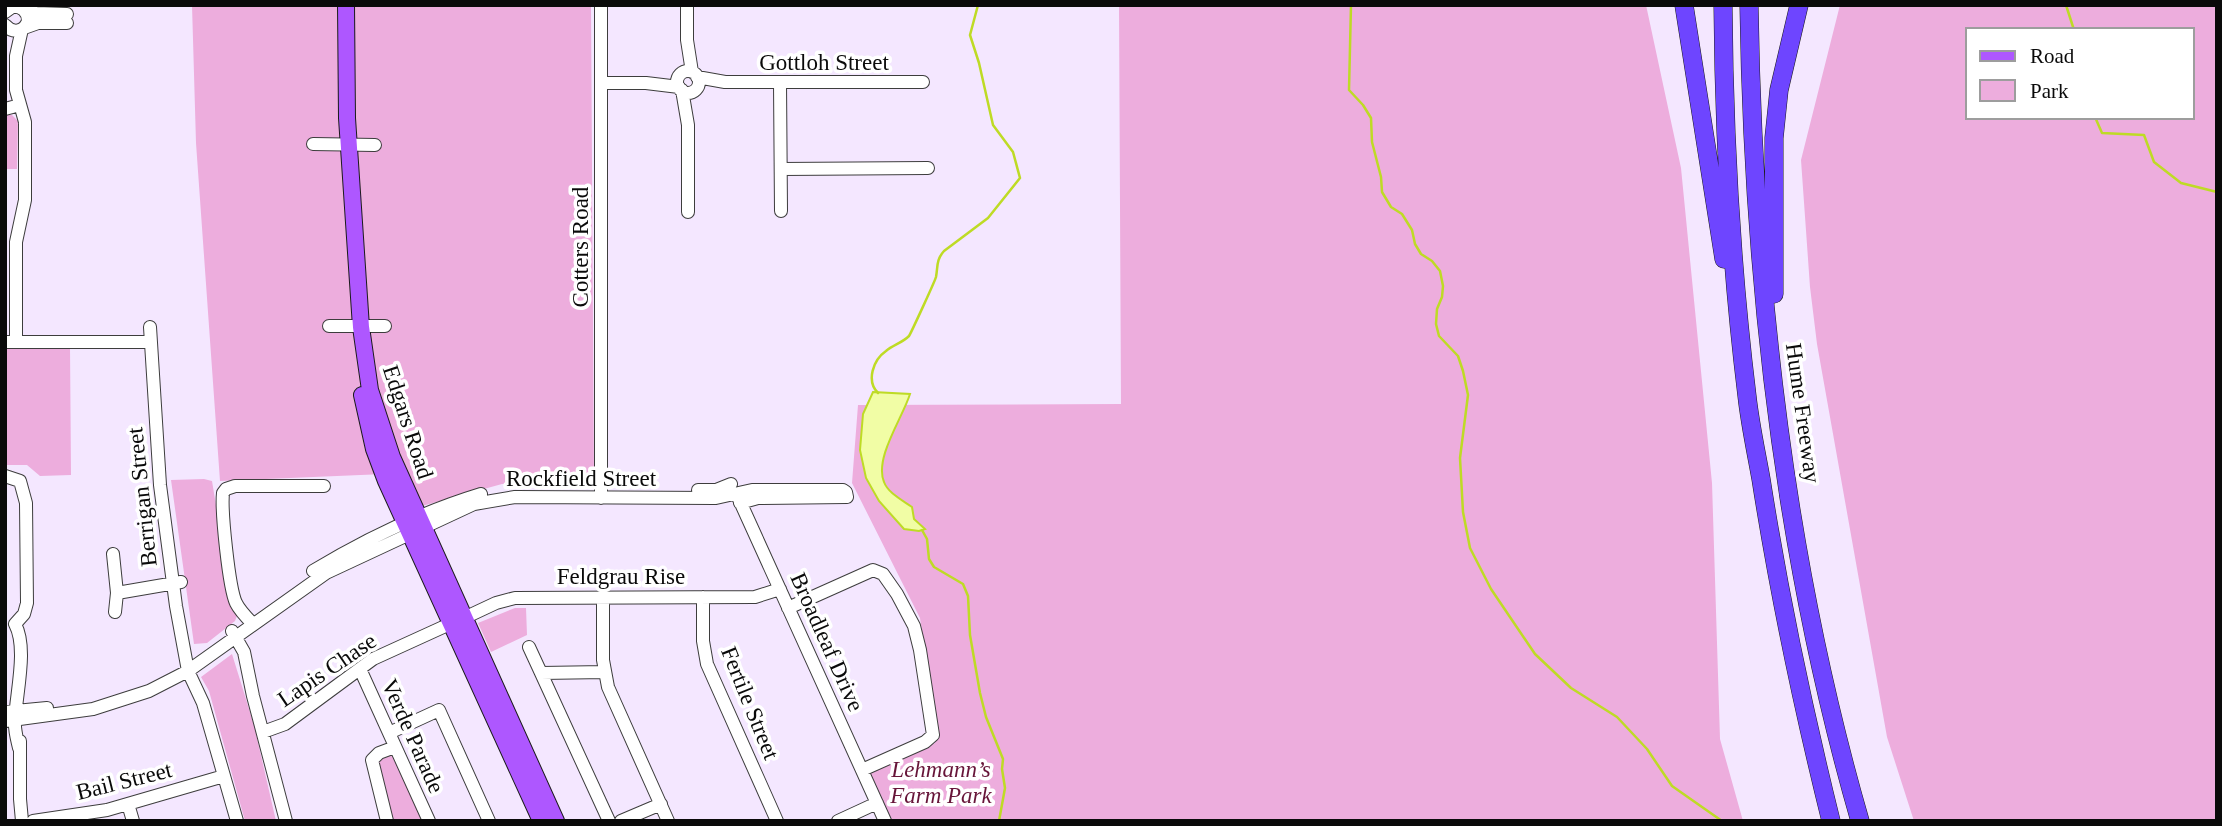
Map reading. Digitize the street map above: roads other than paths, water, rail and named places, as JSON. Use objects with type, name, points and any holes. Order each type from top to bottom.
[{"type":"highway","points":[[1684,5],[1710,182],[1784,616],[1831,821]]},
{"type":"highway","points":[[1723,5],[1730,197],[1747,397]]},
{"type":"highway","name":"Hume Freeway","points":[[1749,5],[1752,128],[1759,241],[1775,392],[1797,547],[1815,640],[1842,760],[1860,821]]},
{"type":"highway","points":[[1775,392],[1774,138],[1779,90],[1799,5]]},
{"type":"main road","name":"Edgars Road","points":[[337,5],[358,377],[374,449],[386,481],[414,526],[556,821]]},
{"type":"main road","name":"Edgars Road","points":[[345,145],[346,5]]},
{"type":"main road","name":"Edgars Road","points":[[458,621],[541,821]]},
{"type":"street","name":"Cotters Road","points":[[601,5],[601,494]]},
{"type":"street","points":[[687,5],[688,212]]},
{"type":"street","points":[[6,27],[14,31],[67,18],[13,9]]},
{"type":"street","points":[[13,9],[28,17],[16,56],[16,90],[25,122],[25,200],[16,243],[11,342],[150,342]]},
{"type":"street","points":[[6,27],[16,56]]},
{"type":"street","name":"Gottloh Street","points":[[602,83],[923,82]]},
{"type":"street","points":[[780,83],[780,211]]},
{"type":"street","points":[[5,109],[20,105]]},
{"type":"street","points":[[313,144],[375,145]]},
{"type":"street","points":[[781,169],[928,168]]},
{"type":"street","points":[[329,326],[385,326]]},
{"type":"street","name":"Berrigan Street","points":[[150,327],[164,485],[187,667],[204,703],[237,821]]},
{"type":"street","points":[[5,474],[20,481],[26,503],[27,603],[24,612],[10,622],[19,639],[20,687],[14,715],[19,748],[22,821]]},
{"type":"street","points":[[250,621],[234,598],[226,543],[223,493],[235,486],[324,486]]},
{"type":"street","name":"Rockfield Street","points":[[14,715],[116,695],[187,667],[250,621],[326,573],[414,526],[444,506],[494,491],[723,498],[734,491],[752,490],[805,494]]},
{"type":"street","name":"Broadleaf Drive","points":[[734,491],[885,821]]},
{"type":"street","points":[[113,554],[117,593],[115,612]]},
{"type":"street","points":[[788,608],[873,570],[883,575],[911,618],[920,650],[933,735],[925,742],[862,770]]},
{"type":"street","points":[[117,593],[177,582]]},
{"type":"street","name":"Berrigan Street","points":[[177,582],[188,639],[201,657]]},
{"type":"street","name":"Feldgrau Rise","points":[[458,621],[496,603],[515,598],[755,597],[780,589]]},
{"type":"street","points":[[603,597],[603,649],[605,673],[611,695],[668,821]]},
{"type":"street","name":"Fertile Street","points":[[702,597],[703,641],[710,674],[777,821]]},
{"type":"street","name":"Lapis Chase","points":[[263,732],[285,724],[373,659],[458,621]]},
{"type":"street","points":[[234,634],[244,652],[286,821]]},
{"type":"street","points":[[529,646],[609,821]]},
{"type":"street","name":"Verde Parade","points":[[360,669],[429,821]]},
{"type":"street","points":[[541,673],[605,673]]},
{"type":"street","points":[[389,733],[439,710],[489,821]]},
{"type":"street","points":[[387,821],[372,760],[379,752],[395,747]]},
{"type":"street","name":"Bail Street","points":[[33,821],[82,815],[224,776]]},
{"type":"street","points":[[838,821],[877,803]]},
{"type":"street","points":[[128,804],[133,821]]},
{"type":"street","points":[[621,821],[661,804]]},
{"type":"waterway","points":[[878,393],[872,383],[875,365],[881,355],[909,336],[935,281],[941,254],[988,218],[1020,178],[1013,152],[993,125],[970,35],[978,5]]},
{"type":"waterway","points":[[1351,5],[1349,90],[1371,118],[1372,142],[1382,192],[1391,207],[1402,214],[1412,230],[1415,244],[1421,254],[1432,261],[1440,271],[1443,286],[1436,324],[1439,336],[1458,356],[1463,371],[1468,395],[1460,458],[1463,512],[1470,548],[1491,589],[1535,654],[1571,688],[1617,717],[1647,749],[1672,786],[1722,821]]},
{"type":"waterway","points":[[2066,5],[2073,28]]},
{"type":"waterway","points":[[2096,119],[2102,133],[2144,135],[2154,162],[2181,183],[2217,192]]},
{"type":"waterway","points":[[922,530],[927,539],[929,559],[934,567],[963,584],[968,596],[970,635],[980,693],[986,717],[1003,759],[1005,788],[999,821]]},
{"type":"park label","name":"Lehmann’s Farm Park","points":[[941,782]]}]
